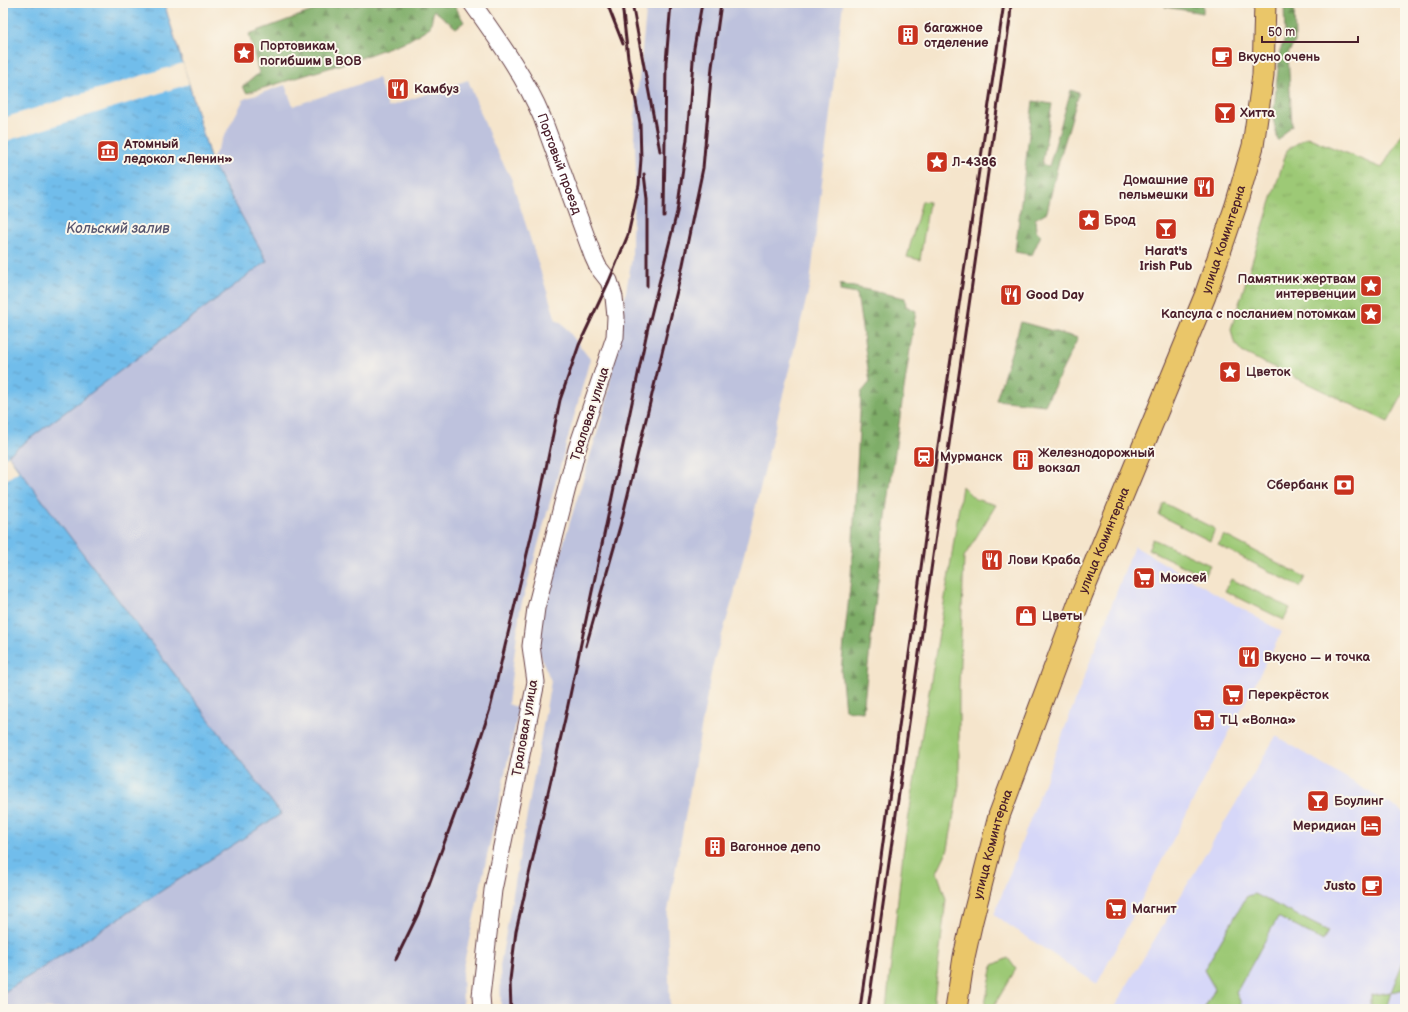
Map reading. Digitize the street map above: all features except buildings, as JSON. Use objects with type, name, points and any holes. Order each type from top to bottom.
[{"type":"main road","name":"улица Коминтерна","points":[[956,1009],[964,957],[972,921],[999,816],[1082,594],[1206,296],[1236,205],[1253,146],[1263,75],[1265,3]]},
{"type":"street","name":"Портовый проезд","points":[[472,3],[495,35],[533,95],[593,256],[598,267],[609,282],[614,297],[616,317],[615,337]]},
{"type":"street","name":"Траловая улица","points":[[482,1009],[481,996],[493,890],[536,682],[531,646],[536,608],[577,449],[615,337]]},
{"type":"shaded area","points":[[647,3],[843,3],[810,284],[734,595],[712,668],[667,917],[670,1009],[501,1009],[500,966],[551,681],[534,640],[606,404],[632,258],[636,168],[634,128]]},
{"type":"shaded area","points":[[378,78],[388,107],[468,80],[492,142],[511,178],[556,320],[562,323],[590,359],[520,610],[508,704],[519,708],[462,972],[463,1009],[3,1009],[3,993],[281,814],[8,455],[267,261],[211,161],[244,99],[285,85],[293,106]]},
{"type":"shaded area","points":[[1134,546],[1282,632],[1097,984],[994,915]]},
{"type":"shaded area","points":[[1276,736],[1405,813],[1405,1009],[1113,1009]]},
{"type":"green space","points":[[334,3],[453,3],[464,22],[456,28],[434,10],[430,27],[409,40],[355,60],[247,93],[242,87],[259,73],[249,34]]},
{"type":"green space","points":[[1165,3],[1203,3],[1203,13],[1165,7]]},
{"type":"green space","points":[[1284,3],[1294,3],[1295,42],[1288,54],[1292,125],[1278,141],[1273,118],[1280,50],[1285,39]]},
{"type":"green space","points":[[1071,90],[1079,93],[1057,168],[1047,212],[1035,219],[1036,231],[1041,235],[1032,255],[1015,252],[1033,101],[1052,104],[1042,165],[1049,166]]},
{"type":"green space","points":[[1405,129],[1405,391],[1388,422],[1242,352],[1234,342],[1231,329],[1287,150],[1307,137],[1382,168]]},
{"type":"green space","points":[[922,201],[929,202],[920,260],[907,257]]},
{"type":"green space","points":[[840,284],[905,298],[906,306],[916,311],[887,511],[863,712],[845,710],[841,671],[851,577],[861,393],[870,382],[857,294],[840,291]]},
{"type":"green space","points":[[1021,322],[1078,338],[1045,405],[996,400]]},
{"type":"green space","points":[[962,486],[975,499],[996,505],[964,557],[959,688],[959,785],[948,849],[937,872],[946,899],[933,1009],[886,1009],[903,853]]},
{"type":"green space","points":[[1164,503],[1215,529],[1210,541],[1159,515]]},
{"type":"green space","points":[[1224,535],[1305,577],[1300,587],[1218,545]]},
{"type":"green space","points":[[1153,539],[1210,565],[1204,576],[1148,549]]},
{"type":"green space","points":[[1231,579],[1290,608],[1284,620],[1225,591]]},
{"type":"green space","points":[[1255,894],[1328,931],[1323,941],[1278,917],[1236,993],[1241,1003],[1238,1009],[1204,1009],[1215,989],[1204,970],[1247,896]]},
{"type":"green space","points":[[1405,957],[1405,989],[1391,992]]},
{"type":"green space","points":[[1008,958],[1016,969],[992,1009],[984,1009],[993,965]]},
{"type":"green space","points":[[1391,992],[1386,1009],[1371,1009],[1371,995]]},
{"type":"water","name":"Кольский залив","points":[[3,3],[164,3],[211,161],[267,261],[8,455],[281,814],[3,993]]},
{"type":"pier","points":[[183,63],[189,84],[3,142],[3,118]]},
{"type":"pier","points":[[8,455],[19,471],[3,482],[3,459]]},
{"type":"railway","points":[[607,3],[623,44]]},
{"type":"railway","points":[[396,959],[418,914],[463,792],[490,709],[536,516],[560,400],[579,345],[609,281],[628,235],[639,185],[641,159],[640,123],[628,58],[622,3]]},
{"type":"railway","points":[[632,3],[660,151]]},
{"type":"railway","points":[[664,216],[666,62],[671,3]]},
{"type":"railway","points":[[511,1009],[510,980],[516,931],[565,719],[648,327],[677,212],[687,139],[694,48],[702,3]]},
{"type":"railway","points":[[586,646],[621,523],[681,274],[703,168],[712,67],[721,3]]},
{"type":"railway","points":[[860,1009],[936,459],[1004,3]]},
{"type":"railway","points":[[868,1009],[1010,19],[1011,3]]},
{"type":"railway","points":[[644,174],[647,199],[647,286]]},
{"type":"place","name":"багажное отделение","points":[[908,35]]},
{"type":"place","name":"Портовикам, погибшим в ВОВ","points":[[244,53]]},
{"type":"place","name":"Вкусно очень","points":[[1222,57]]},
{"type":"place","name":"Камбуз","points":[[398,89]]},
{"type":"place","name":"Хитта","points":[[1225,113]]},
{"type":"place","name":"Атомный ледокол «Ленин»","points":[[108,151]]},
{"type":"place","name":"Л-4386","points":[[937,162]]},
{"type":"place","name":"Домашние пельмешки","points":[[1204,187]]},
{"type":"place","name":"Брод","points":[[1089,220]]},
{"type":"place","name":"Harat's Irish Pub","points":[[1166,229]]},
{"type":"place","name":"Памятник жертвам интервенции","points":[[1371,286]]},
{"type":"place","name":"Good Day","points":[[1011,295]]},
{"type":"place","name":"Капсула с посланием потомкам","points":[[1371,314]]},
{"type":"place","name":"Цветок","points":[[1230,372]]},
{"type":"place","name":"Мурманск","points":[[924,457]]},
{"type":"place","name":"Железнодорожный вокзал","points":[[1023,460]]},
{"type":"place","name":"Сбербанк","points":[[1344,485]]},
{"type":"place","name":"Лови Краба","points":[[992,560]]},
{"type":"place","name":"Моисей","points":[[1144,578]]},
{"type":"place","name":"Цветы","points":[[1026,616]]},
{"type":"place","name":"Вкусно — и точка","points":[[1249,657]]},
{"type":"place","name":"Перекрёсток","points":[[1233,695]]},
{"type":"place","name":"ТЦ «Волна»","points":[[1204,720]]},
{"type":"place","name":"Боулинг","points":[[1318,801]]},
{"type":"place","name":"Меридиан","points":[[1371,826]]},
{"type":"place","name":"Вагонное депо","points":[[715,847]]},
{"type":"place","name":"Justo","points":[[1372,886]]},
{"type":"place","name":"Магнит","points":[[1116,909]]}]
